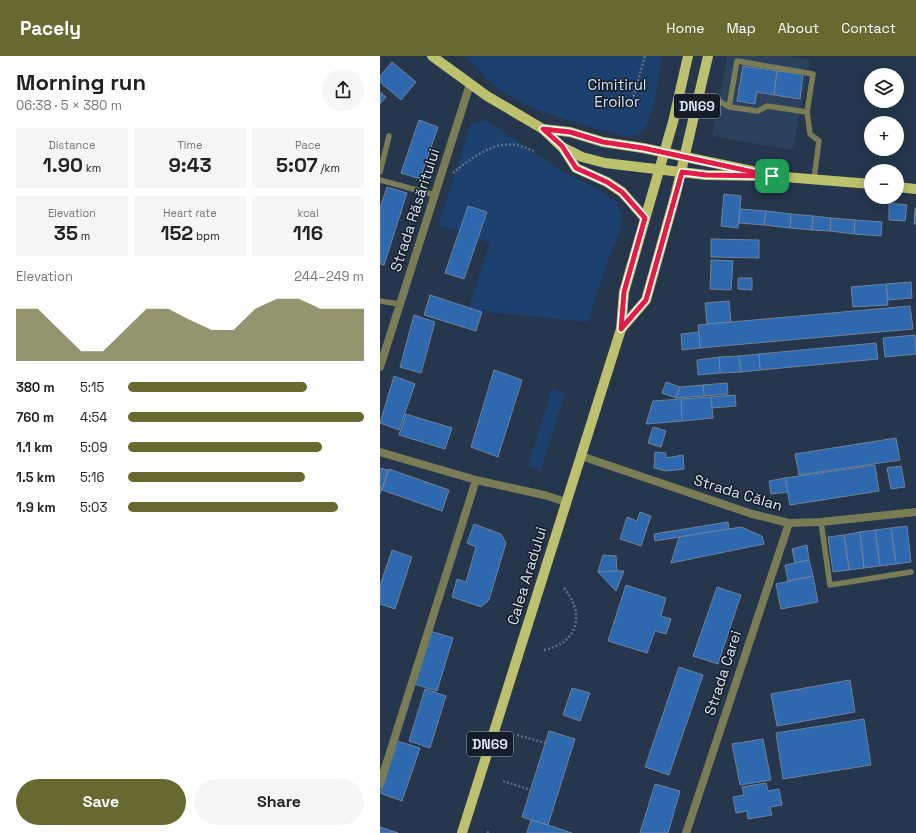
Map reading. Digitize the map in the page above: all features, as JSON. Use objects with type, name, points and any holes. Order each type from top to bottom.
[{"type":"main road","points":[[432,56],[516,115],[543,129],[562,146],[582,157],[605,163],[706,175],[772,176],[864,183]]},
{"type":"main road","name":"Calea Aradului","points":[[462,833],[621,329],[624,292],[673,122],[688,56]]},
{"type":"main road","name":"Calea Aradului","points":[[621,329],[646,300],[682,172],[708,56]]},
{"type":"main road","points":[[543,129],[570,132],[603,142],[664,152],[772,176]]},
{"type":"main road","points":[[562,146],[576,168],[607,182],[622,192],[645,218]]},
{"type":"main road","points":[[904,188],[916,189]]},
{"type":"street","name":"Strada Răsăritului","points":[[380,367],[470,84]]},
{"type":"street","points":[[380,452],[476,480],[544,495],[566,502]]},
{"type":"street","name":"Strada Călan","points":[[581,456],[752,514],[789,523],[821,522],[916,512]]},
{"type":"street","points":[[380,784],[476,480]]},
{"type":"street","name":"Strada Carei","points":[[686,833],[789,523]]},
{"type":"lane","points":[[729,107],[737,61],[813,74],[807,112],[810,134],[819,141],[814,179]]},
{"type":"lane","points":[[699,95],[716,99],[729,107],[758,111],[767,106],[807,112]]},
{"type":"lane","points":[[380,172],[389,136]]},
{"type":"lane","points":[[380,180],[435,195]]},
{"type":"lane","points":[[380,301],[400,304]]},
{"type":"lane","points":[[821,522],[830,585],[911,572]]},
{"type":"path","points":[[630,108],[645,56]]},
{"type":"path","points":[[448,179],[468,161],[499,145],[515,145],[534,151]]},
{"type":"path","points":[[544,650],[553,648],[564,642],[573,632],[577,620],[576,607],[570,595],[564,588]]},
{"type":"path","points":[[517,735],[545,744]]},
{"type":"path","points":[[503,781],[531,790]]},
{"type":"path","points":[[487,832],[491,833]]},
{"type":"shaded area","points":[[727,56],[788,56],[810,60],[793,150],[712,136]]},
{"type":"green space","name":"Cimitirul Eroilor","points":[[464,56],[662,56],[653,107],[646,126],[641,132],[626,136],[558,117],[525,104],[509,96],[495,86]]},
{"type":"green space","points":[[485,120],[566,174],[592,186],[616,202],[622,216],[619,234],[611,252],[588,322],[468,310],[490,243],[438,225],[471,124]]},
{"type":"green space","points":[[552,389],[565,393],[541,470],[528,466]]},
{"type":"building","points":[[392,62],[416,82],[401,100],[380,82],[380,76]]},
{"type":"building","points":[[743,66],[777,71],[774,95],[757,92],[755,104],[737,101]]},
{"type":"building","points":[[777,71],[803,74],[800,99],[774,95]]},
{"type":"building","points":[[380,92],[386,97],[380,104]]},
{"type":"building","points":[[419,120],[438,127],[420,179],[401,173]]},
{"type":"building","points":[[387,187],[407,193],[384,265],[380,264],[380,208]]},
{"type":"building","points":[[724,194],[741,196],[738,228],[721,226]]},
{"type":"building","points":[[889,204],[907,205],[905,221],[889,220]]},
{"type":"building","points":[[468,206],[487,212],[464,279],[445,273]]},
{"type":"building","points":[[915,208],[916,224],[914,224]]},
{"type":"building","points":[[740,209],[766,211],[764,225],[739,223]]},
{"type":"building","points":[[766,211],[791,214],[790,228],[764,225]]},
{"type":"building","points":[[791,214],[813,216],[812,230],[790,228]]},
{"type":"building","points":[[813,216],[831,218],[830,231],[812,230]]},
{"type":"building","points":[[831,218],[855,220],[854,234],[830,231]]},
{"type":"building","points":[[855,220],[882,222],[881,236],[854,234]]},
{"type":"building","points":[[711,239],[759,240],[759,258],[711,257]]},
{"type":"building","points":[[711,260],[733,261],[731,290],[710,289]]},
{"type":"building","points":[[738,278],[752,278],[752,290],[738,289]]},
{"type":"building","points":[[911,282],[912,298],[888,300],[886,284]]},
{"type":"building","points":[[886,284],[888,305],[853,307],[851,287]]},
{"type":"building","points":[[430,295],[482,312],[476,331],[424,315]]},
{"type":"building","points":[[729,301],[731,322],[707,324],[705,303]]},
{"type":"building","points":[[910,306],[913,329],[700,348],[698,325]]},
{"type":"building","points":[[414,315],[435,322],[421,373],[400,367]]},
{"type":"building","points":[[699,332],[700,348],[682,350],[681,334]]},
{"type":"building","points":[[915,335],[916,354],[885,357],[883,338]]},
{"type":"building","points":[[876,343],[878,359],[760,370],[759,354]]},
{"type":"building","points":[[759,354],[760,370],[741,372],[739,356]]},
{"type":"building","points":[[739,356],[741,372],[720,373],[719,357]]},
{"type":"building","points":[[719,357],[720,373],[698,375],[697,360]]},
{"type":"building","points":[[494,370],[522,380],[498,457],[471,447]]},
{"type":"building","points":[[394,376],[415,384],[399,430],[380,423]]},
{"type":"building","points":[[666,382],[680,387],[676,398],[662,393]]},
{"type":"building","points":[[727,383],[728,394],[704,396],[703,385]]},
{"type":"building","points":[[703,385],[704,396],[676,398],[680,387]]},
{"type":"building","points":[[735,395],[736,406],[712,408],[711,397]]},
{"type":"building","points":[[711,397],[713,418],[682,421],[681,399]]},
{"type":"building","points":[[681,399],[682,421],[646,424],[653,401]]},
{"type":"building","points":[[406,414],[452,428],[445,449],[399,435]]},
{"type":"building","points":[[653,427],[666,431],[661,447],[648,443]]},
{"type":"building","points":[[896,438],[900,460],[799,475],[795,454]]},
{"type":"building","points":[[655,452],[666,453],[666,458],[683,455],[684,469],[666,471],[654,468]]},
{"type":"building","points":[[875,465],[879,491],[790,505],[785,478]]},
{"type":"building","points":[[901,466],[905,487],[891,489],[887,468]]},
{"type":"building","points":[[380,468],[388,470],[380,494]]},
{"type":"building","points":[[389,469],[449,490],[442,511],[382,490]]},
{"type":"building","points":[[785,478],[788,492],[771,494],[769,481]]},
{"type":"building","points":[[640,512],[651,516],[641,546],[620,539],[627,517],[637,521]]},
{"type":"building","points":[[728,522],[729,529],[655,541],[654,534]]},
{"type":"building","points":[[474,524],[501,534],[506,543],[489,600],[481,607],[452,597],[457,579],[466,582],[476,547],[467,543]]},
{"type":"building","points":[[907,526],[911,562],[896,564],[891,528]]},
{"type":"building","points":[[741,527],[762,536],[764,544],[671,563],[679,537]]},
{"type":"building","points":[[891,528],[896,564],[880,566],[875,530]]},
{"type":"building","points":[[875,530],[880,566],[864,568],[860,532]]},
{"type":"building","points":[[860,532],[864,568],[849,570],[844,535]]},
{"type":"building","points":[[844,535],[849,570],[833,572],[828,537]]},
{"type":"building","points":[[807,545],[809,560],[795,563],[792,549]]},
{"type":"building","points":[[392,550],[412,557],[395,609],[380,604],[380,586]]},
{"type":"building","points":[[603,555],[616,556],[617,571],[598,572]]},
{"type":"building","points":[[809,560],[813,576],[788,581],[785,565]]},
{"type":"building","points":[[624,571],[616,591],[598,572]]},
{"type":"building","points":[[813,576],[818,602],[781,609],[776,584]]},
{"type":"building","points":[[626,585],[666,598],[661,616],[671,619],[666,634],[655,631],[647,653],[608,641]]},
{"type":"building","points":[[717,587],[741,595],[718,664],[693,656]]},
{"type":"building","points":[[430,631],[453,638],[437,691],[414,684]]},
{"type":"building","points":[[679,667],[703,675],[669,775],[645,767]]},
{"type":"building","points":[[850,680],[855,712],[777,726],[771,694]]},
{"type":"building","points":[[572,688],[590,693],[580,721],[563,715]]},
{"type":"building","points":[[425,689],[446,696],[430,748],[409,741]]},
{"type":"building","points":[[864,719],[871,765],[783,779],[776,733]]},
{"type":"building","points":[[549,731],[575,739],[548,825],[522,817]]},
{"type":"building","points":[[763,739],[771,780],[740,785],[732,744]]},
{"type":"building","points":[[397,741],[420,748],[402,801],[380,793]]},
{"type":"building","points":[[766,783],[768,791],[779,789],[782,805],[770,807],[772,815],[748,819],[747,811],[736,813],[733,797],[744,795],[742,787]]},
{"type":"building","points":[[655,784],[680,791],[668,833],[640,833]]},
{"type":"building","points":[[531,820],[548,825],[572,833],[527,833]]},
{"type":"building","points":[[380,827],[398,833],[380,833]]},
{"type":"route","points":[[543,129],[570,132],[603,142],[643,148],[772,176],[706,175],[682,172],[646,300],[621,329],[624,292],[645,218],[622,192],[607,182],[576,168],[562,146],[543,129]]}]
